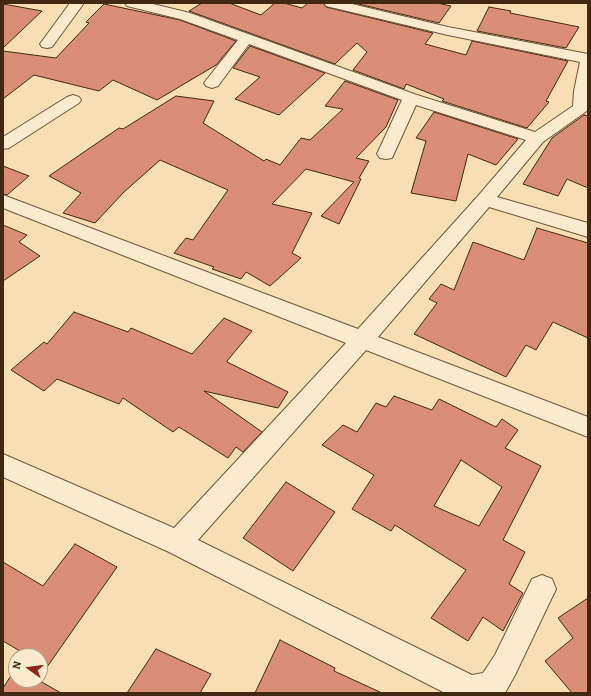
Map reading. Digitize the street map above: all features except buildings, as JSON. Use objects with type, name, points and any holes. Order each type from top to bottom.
[{"type":"street","points":[[48,44],[66,16],[77,3]]},
{"type":"street","points":[[132,3],[185,16],[411,98],[537,138]]},
{"type":"street","points":[[331,3],[448,31],[588,59]]},
{"type":"street","points":[[212,83],[246,39]]},
{"type":"street","points":[[178,543],[362,340],[485,200],[537,138],[581,108],[585,92],[588,62]]},
{"type":"street","points":[[386,154],[411,98]]},
{"type":"street","points":[[3,144],[73,100]]},
{"type":"street","points":[[485,200],[588,230]]},
{"type":"street","points":[[3,201],[588,427]]},
{"type":"street","points":[[3,465],[178,543],[471,690],[492,686],[505,665],[542,589]]}]
